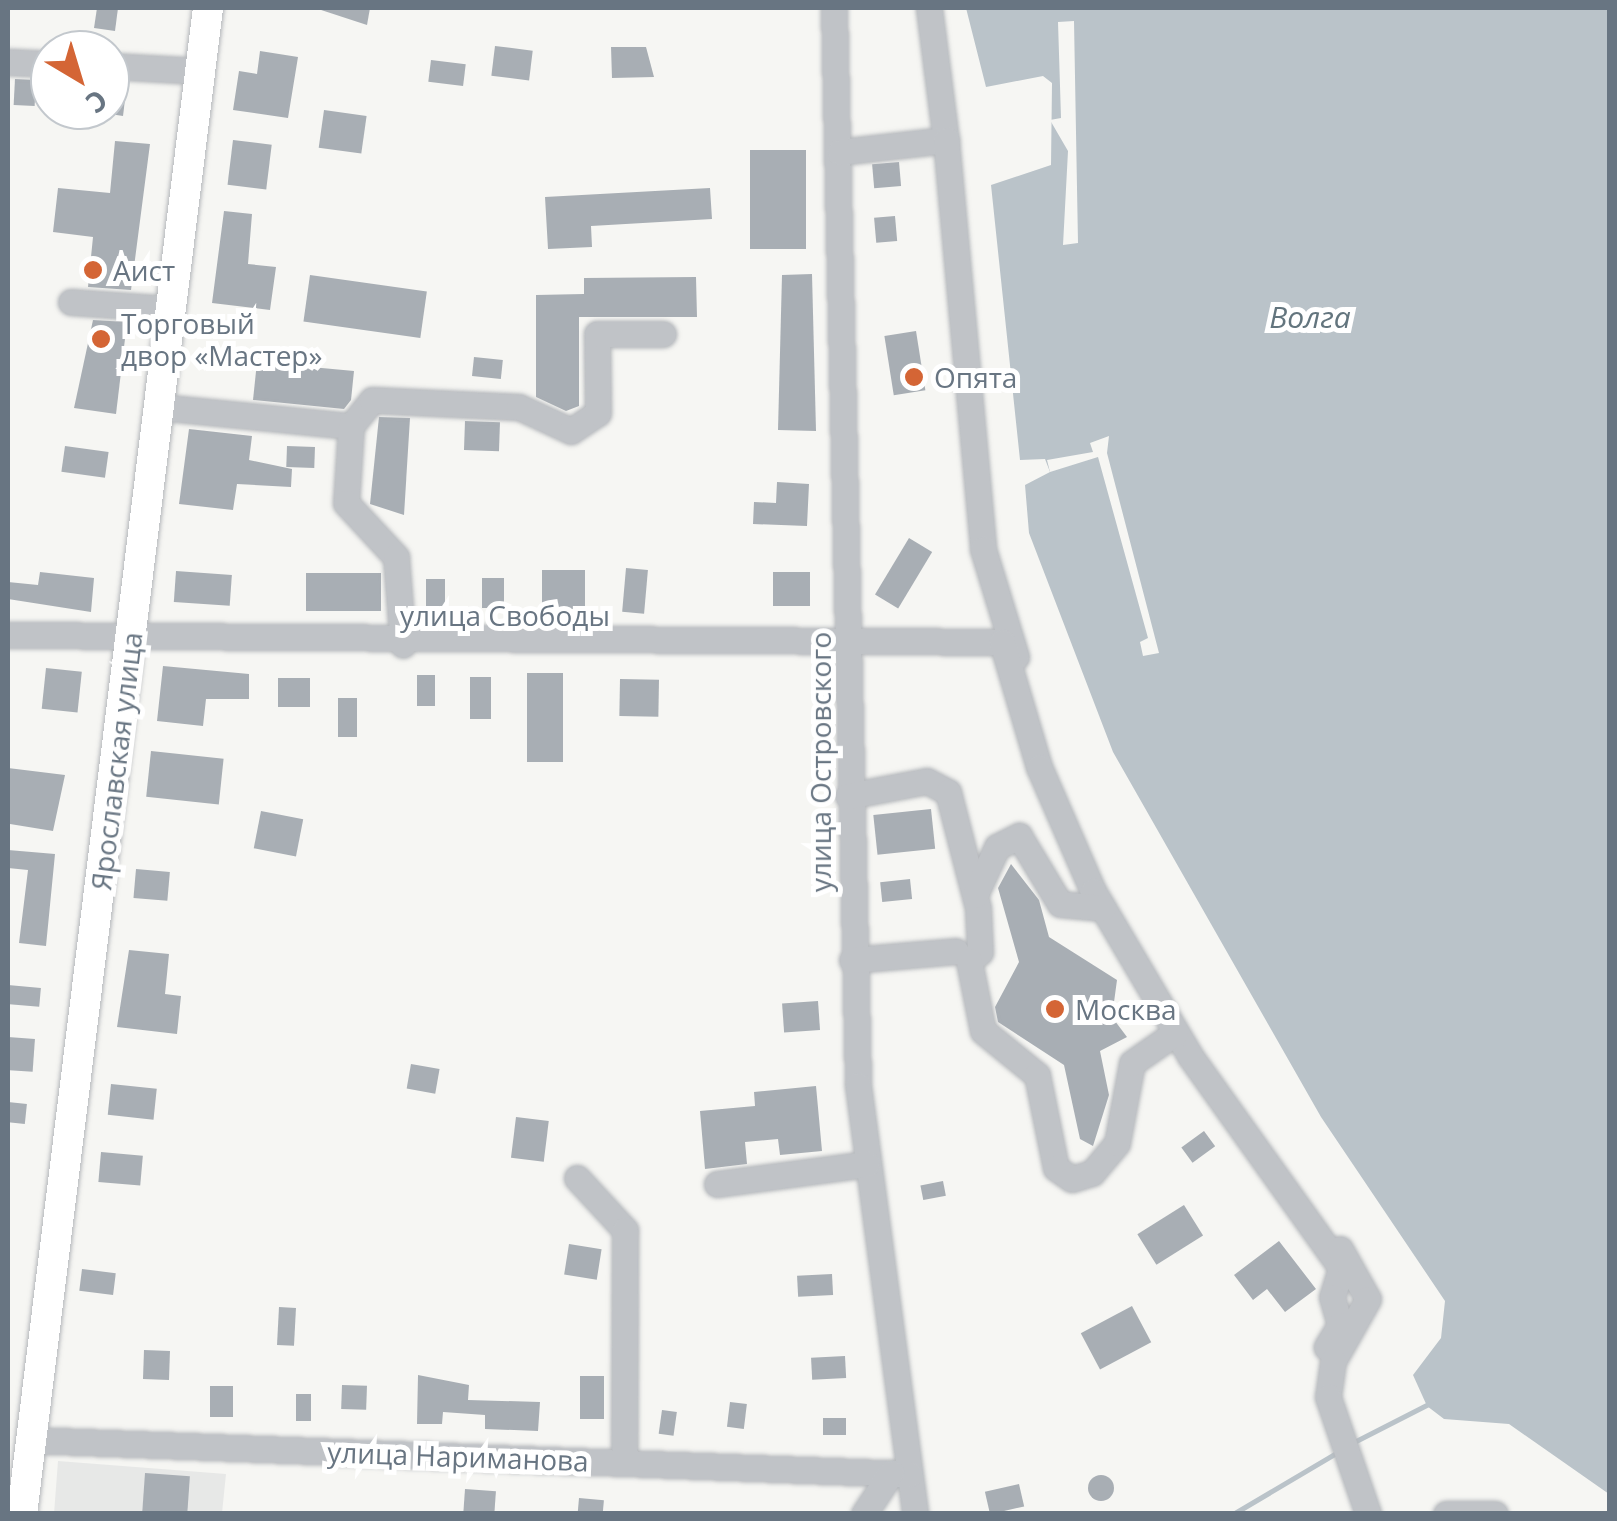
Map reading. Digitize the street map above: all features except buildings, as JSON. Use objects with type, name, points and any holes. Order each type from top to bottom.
[{"type":"main road","name":"Ярославская улица","points":[[22,1514],[19,1440],[132,638],[208,8]]},
{"type":"street","name":"улица Островского","points":[[834,8],[850,645],[852,960],[867,1164],[900,1474],[915,1514]]},
{"type":"street","points":[[929,8],[946,140],[983,549],[1074,829],[1144,961],[1367,1286],[1327,1382],[1333,1413],[1368,1514]]},
{"type":"street","points":[[130,67],[200,70]]},
{"type":"street","points":[[840,152],[946,140]]},
{"type":"street","points":[[71,302],[171,309]]},
{"type":"street","points":[[402,644],[396,557],[346,502],[351,426],[372,400],[519,407],[571,431],[598,413],[597,334],[663,334]]},
{"type":"street","points":[[159,407],[351,426]]},
{"type":"street","name":"улица Свободы","points":[[8,635],[402,644],[1002,642],[1039,767],[1102,908]]},
{"type":"street","points":[[848,796],[941,783],[975,895]]},
{"type":"street","points":[[1175,1033],[1132,1063],[1117,1144],[1092,1173],[1072,1179],[1056,1168],[1037,1075],[983,1030],[967,950],[975,895],[997,847],[1019,836],[1060,904],[1102,908],[1175,1033],[1341,1268],[1332,1297],[1340,1326],[1328,1348]]},
{"type":"street","points":[[852,960],[967,950]]},
{"type":"street","points":[[717,1184],[867,1164]]},
{"type":"street","points":[[576,1178],[625,1230],[624,1462]]},
{"type":"street","name":"улица Нариманова","points":[[19,1440],[900,1474]]},
{"type":"street","points":[[864,1514],[900,1474]]},
{"type":"street","points":[[1446,1514],[1495,1514]]},
{"type":"shaded area","points":[[58,1461],[226,1474],[222,1513],[54,1514]]},
{"type":"water","name":"Волга","points":[[966,8],[1609,8],[1609,1494],[1509,1424],[1444,1419],[1427,1406],[1413,1375],[1441,1338],[1445,1301],[1321,1117],[1113,752],[1029,533],[1025,485],[1050,472],[1045,459],[1020,460],[991,185],[1051,165],[1052,83],[1043,76],[986,87]]},
{"type":"pier","points":[[1074,21],[1078,243],[1063,245],[1068,151],[1050,120],[1061,118],[1058,22]]},
{"type":"pier","points":[[1109,436],[1107,453],[1159,653],[1143,656],[1140,642],[1148,638],[1098,457],[1050,472],[1047,460],[1093,452],[1090,443]]},
{"type":"waterway","points":[[1352,1443],[1430,1403]]},
{"type":"waterway","points":[[1233,1514],[1338,1452]]},
{"type":"place","name":"Аист","points":[[93,270]]},
{"type":"place","name":"Торговый двор «Мастер»","points":[[101,339]]},
{"type":"place","name":"Опята","points":[[914,377]]},
{"type":"place","name":"Москва","points":[[1055,1009]]}]
